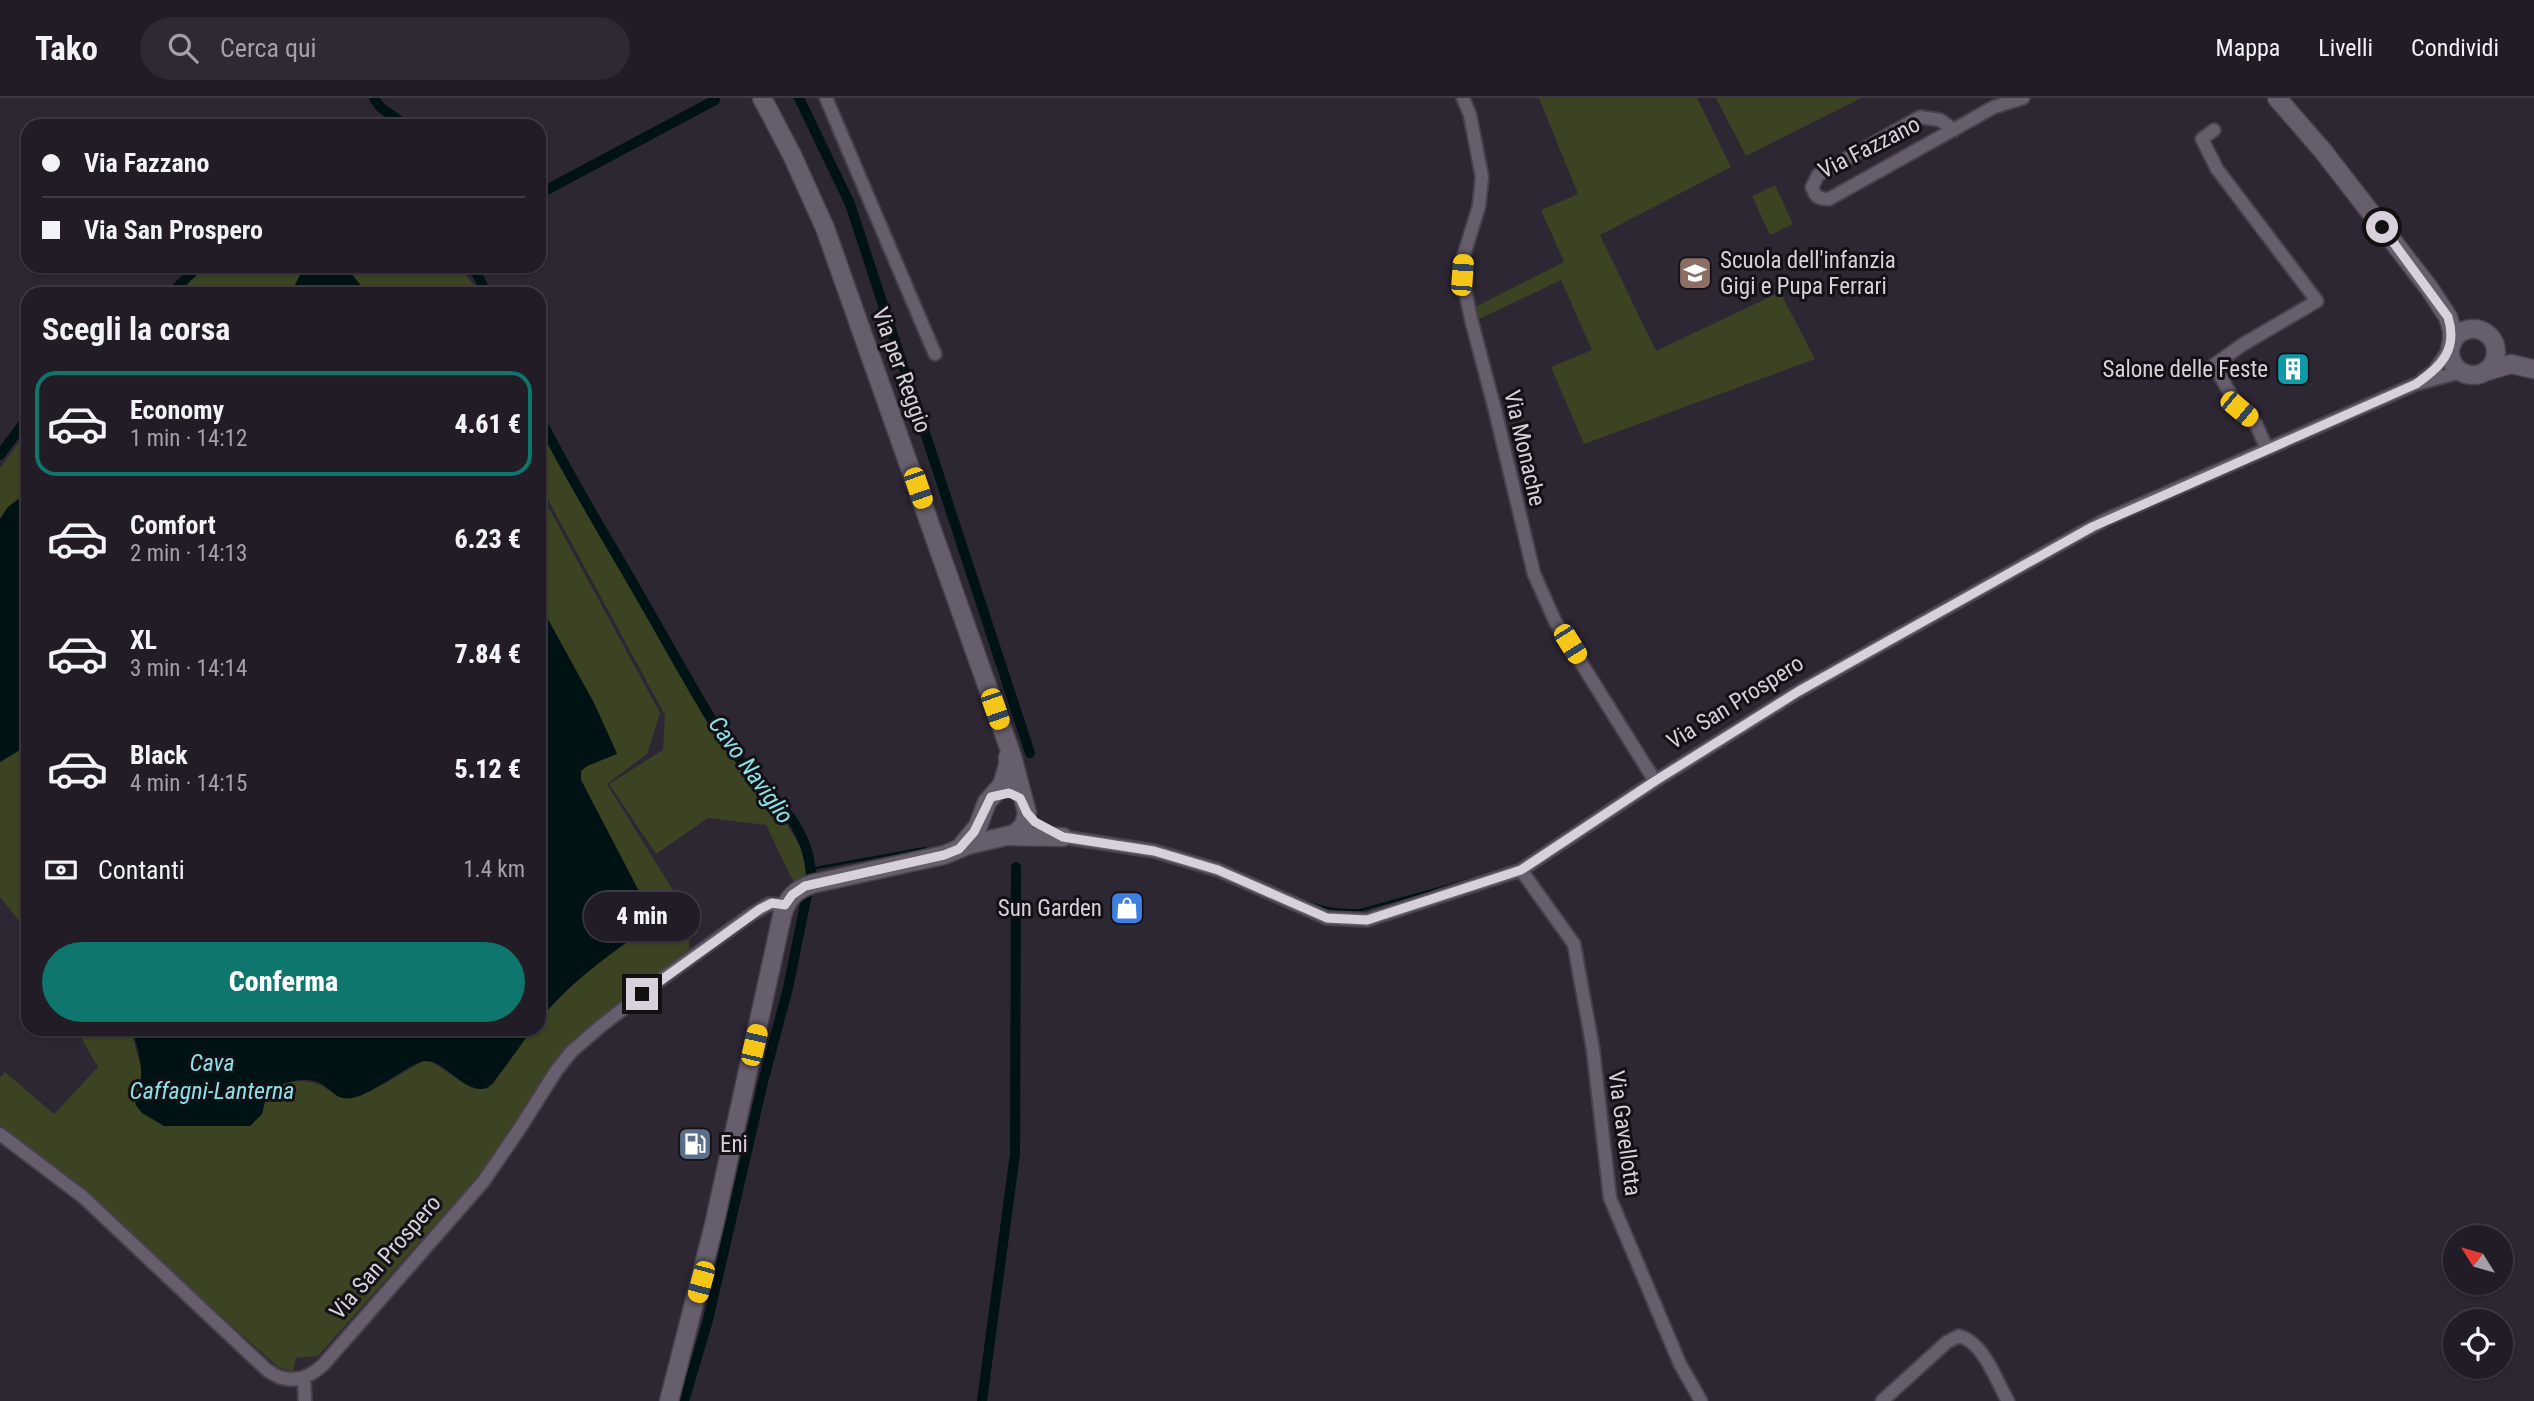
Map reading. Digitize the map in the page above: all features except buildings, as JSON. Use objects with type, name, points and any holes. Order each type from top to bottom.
[{"type":"main road","name":"Via per Reggio","points":[[762,98],[792,155],[825,228],[1015,765],[1025,808]]},
{"type":"main road","points":[[2277,98],[2323,151],[2429,288],[2448,317],[2452,330],[2451,359],[2461,372],[2474,376],[2511,364],[2533,370]]},
{"type":"main road","points":[[2429,288],[2469,326],[2492,338],[2496,346],[2496,359],[2487,371]]},
{"type":"main road","points":[[2451,346],[2460,333],[2478,329]]},
{"type":"main road","points":[[2496,346],[2523,361],[2533,370]]},
{"type":"main road","name":"Via per Reggio","points":[[959,849],[974,832],[987,802],[996,794],[1006,777],[1009,765],[1007,746]]},
{"type":"main road","points":[[669,1401],[711,1237],[791,898],[820,881],[944,855],[1015,834],[1024,825],[1025,808],[1015,794],[996,794]]},
{"type":"main road","name":"Via San Prospero","points":[[1025,808],[1044,829],[1063,837]]},
{"type":"main road","points":[[983,814],[986,825],[1004,836]]},
{"type":"main road","name":"Via San Prospero","points":[[1004,836],[1063,837]]},
{"type":"street","points":[[826,98],[935,355]]},
{"type":"street","name":"Via Monache","points":[[1463,98],[1470,115],[1482,177],[1479,206],[1463,258],[1462,275],[1531,563],[1555,621],[1655,781]]},
{"type":"street","name":"Via Fazzano","points":[[1954,130],[1940,120],[1920,117],[1818,175],[1812,187],[1815,195],[1820,199],[1829,199],[1954,130],[1994,107],[2023,98]]},
{"type":"street","points":[[2214,130],[2202,139],[2217,169],[2317,301],[2242,345],[2214,365],[2239,409],[2256,424],[2267,449]]},
{"type":"street","name":"Via San Prospero","points":[[2416,384],[2434,371],[2451,346]]},
{"type":"street","name":"Via San Prospero","points":[[1063,837],[1154,851],[1218,870],[1327,918],[1367,920],[1521,870],[1655,781],[1809,685],[2107,519],[2416,384],[2461,372]]},
{"type":"street","name":"Via Gavellotta","points":[[1521,870],[1574,944],[1593,1049],[1610,1198],[1680,1364],[1701,1401]]},
{"type":"street","name":"Via San Prospero","points":[[304,1378],[324,1364],[483,1182],[571,1052],[663,978],[749,916],[772,903],[791,898]]},
{"type":"street","points":[[0,1134],[83,1197],[267,1370],[283,1380],[304,1378],[305,1401]]},
{"type":"street","points":[[1882,1401],[1947,1342],[1959,1336],[1970,1341],[1979,1350],[2008,1401]]},
{"type":"green space","points":[[1539,98],[1697,98],[1731,167],[1600,235],[1656,351],[1780,292],[1815,359],[1584,444],[1551,367],[1592,350],[1561,280],[1475,321],[1471,309],[1564,262],[1541,210],[1578,194]]},
{"type":"green space","points":[[1716,98],[1861,98],[1746,156]]},
{"type":"green space","points":[[1775,185],[1793,224],[1770,235],[1752,196]]},
{"type":"green space","points":[[196,273],[301,273],[294,287],[181,287]]},
{"type":"green space","points":[[351,273],[465,273],[475,287],[362,287]]},
{"type":"green space","points":[[546,436],[719,740],[774,803],[800,846],[807,874],[794,883],[766,825],[708,818],[656,854],[609,784],[663,750],[665,715],[546,496]]},
{"type":"green space","points":[[21,440],[21,497],[8,507],[0,519],[0,468]]},
{"type":"green space","points":[[546,503],[660,713],[647,754],[607,784],[699,932],[689,939],[689,949],[580,1034],[554,1064],[492,1161],[318,1356],[296,1358],[293,1372],[278,1367],[127,1232],[79,1185],[0,1128],[0,1078],[5,1072],[54,1114],[98,1067],[80,1036],[133,1036],[141,1068],[140,1095],[262,1114],[268,1089],[279,1085],[306,1081],[322,1086],[341,1098],[384,1084],[423,1061],[432,1062],[468,1086],[493,1085],[506,1062],[526,1036],[546,1036],[546,1013],[554,1002],[588,971],[655,922],[581,780],[581,771],[587,766],[617,753],[594,703],[546,616]]},
{"type":"green space","points":[[21,749],[21,923],[0,897],[0,762]]},
{"type":"water","points":[[301,273],[351,273],[362,287],[294,287]]},
{"type":"water","points":[[21,497],[21,749],[0,762],[0,519],[8,507]]},
{"type":"water","points":[[546,616],[594,703],[617,754],[587,766],[581,771],[581,780],[655,922],[579,980],[546,1012]]},
{"type":"water","name":"Cava Caffagni-Lanterna","points":[[133,1036],[527,1036],[487,1088],[470,1086],[440,1065],[425,1061],[407,1068],[363,1095],[352,1098],[340,1097],[314,1081],[294,1081],[268,1089],[262,1114],[250,1126],[164,1126],[142,1113],[135,1104],[141,1087]]},
{"type":"waterway","name":"Cavo Naviglio","points":[[374,98],[381,108],[397,119]]},
{"type":"waterway","points":[[799,98],[850,204],[1030,753]]},
{"type":"waterway","points":[[546,190],[715,100]]},
{"type":"waterway","points":[[177,287],[192,273]]},
{"type":"waterway","name":"Cavo Naviglio","points":[[476,273],[484,287]]},
{"type":"waterway","points":[[0,455],[21,426]]},
{"type":"waterway","name":"Cavo Naviglio","points":[[546,429],[721,735],[790,816],[808,853],[811,875],[788,988],[762,1086],[708,1320],[684,1401]]},
{"type":"waterway","points":[[1577,826],[1634,787]]},
{"type":"waterway","points":[[811,869],[925,848]]},
{"type":"waterway","points":[[1169,849],[1207,860]]},
{"type":"waterway","points":[[982,1401],[1015,1154],[1016,867]]},
{"type":"waterway","points":[[1277,890],[1327,908],[1361,910],[1483,876]]},
{"type":"place","name":"Scuola dell'infanzia Gigi e Pupa Ferrari","points":[[1695,273]]},
{"type":"place","name":"Salone delle Feste","points":[[2293,369]]},
{"type":"place","name":"Sun Garden","points":[[1127,908]]},
{"type":"place","name":"Eni","points":[[695,1144]]},
{"type":"route","points":[[642,994],[760,909],[772,903],[785,905],[796,891],[805,886],[944,855],[959,849],[978,826],[987,802],[996,794],[1002,793],[1015,794],[1035,822],[1063,837],[1154,851],[1218,870],[1327,918],[1367,920],[1521,870],[1762,713],[2092,527],[2416,384],[2428,376],[2451,348],[2452,330],[2448,317],[2382,227]]}]
